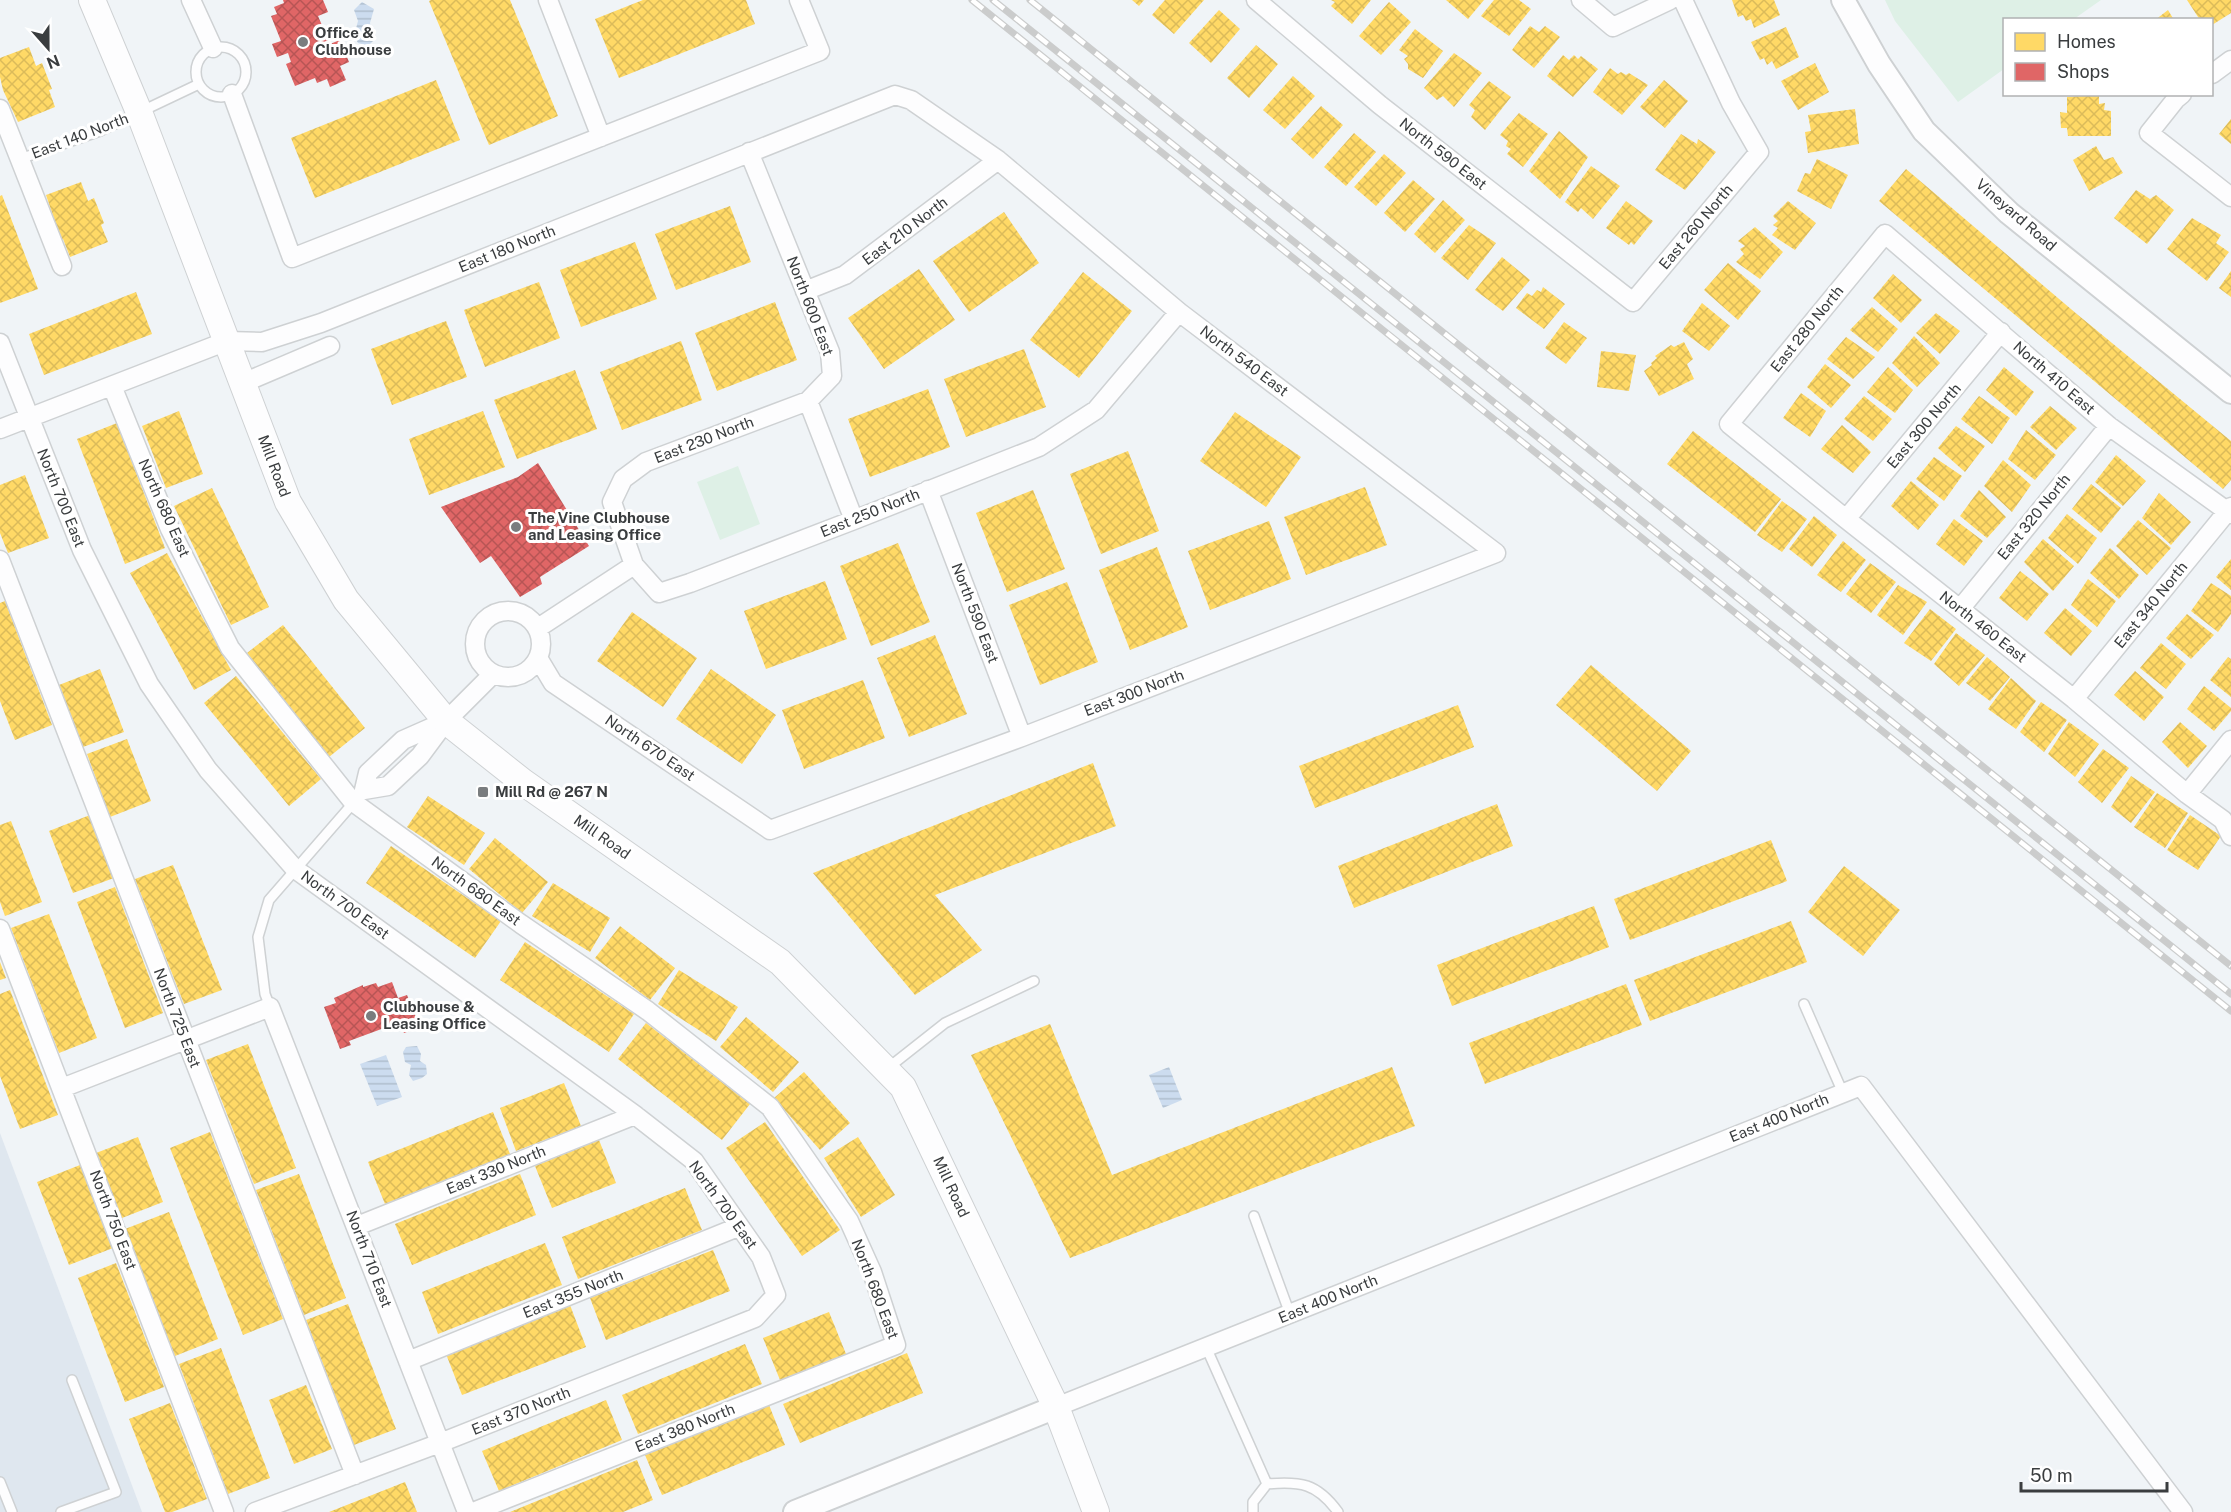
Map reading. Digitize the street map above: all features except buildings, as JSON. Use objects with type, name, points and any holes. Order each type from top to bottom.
[{"type":"main road","name":"Mill Road","points":[[92,0],[139,112],[288,502],[340,590],[446,721],[523,782],[780,962],[903,1087],[1056,1407],[1096,1512]]},
{"type":"street","points":[[191,0],[213,48]]},
{"type":"street","points":[[548,0],[601,136]]},
{"type":"street","points":[[232,94],[292,258],[820,51],[800,0]]},
{"type":"street","name":"North 590 East","points":[[1256,0],[1380,105],[1633,302]]},
{"type":"street","points":[[1581,0],[1613,27],[1670,0]]},
{"type":"street","name":"East 260 North","points":[[1633,302],[1759,152],[1731,103],[1683,0]]},
{"type":"street","name":"Vineyard Road","points":[[1843,0],[1879,64],[1924,131],[2009,213],[2231,392]]},
{"type":"street","points":[[2213,73],[2231,60]]},
{"type":"street","name":"East 180 North","points":[[0,429],[227,341],[262,342],[303,329],[895,96],[910,99],[998,160]]},
{"type":"street","points":[[2180,96],[2149,133],[2231,197]]},
{"type":"street","points":[[0,109],[62,266]]},
{"type":"street","name":"North 600 East","points":[[749,152],[830,352],[832,376],[808,401]]},
{"type":"street","name":"East 210 North","points":[[805,291],[845,276],[998,160]]},
{"type":"street","name":"North 540 East","points":[[998,160],[1179,312],[1496,553]]},
{"type":"street","name":"North 410 East","points":[[1885,234],[2109,426],[2230,510]]},
{"type":"street","name":"East 280 North","points":[[1729,424],[1885,234]]},
{"type":"street","name":"East 250 North","points":[[634,565],[659,593],[1039,447],[1096,410],[1179,312]]},
{"type":"street","name":"East 300 North","points":[[1846,519],[2001,332]]},
{"type":"street","points":[[0,343],[28,418]]},
{"type":"street","points":[[243,383],[330,346]]},
{"type":"street","name":"North 680 East","points":[[112,386],[170,529],[230,648],[359,796],[521,924],[648,1011],[770,1107],[849,1221],[872,1272],[896,1345]]},
{"type":"street","points":[[808,401],[854,520]]},
{"type":"street","name":"East 230 North","points":[[634,565],[612,502],[623,479],[646,462],[808,401]]},
{"type":"street","name":"North 700 East","points":[[28,418],[82,550],[149,684],[208,770],[295,869],[635,1115],[693,1161],[761,1257],[776,1295]]},
{"type":"street","name":"North 460 East","points":[[1729,424],[2074,699],[2187,794],[2223,820],[2231,836]]},
{"type":"street","name":"East 320 North","points":[[1960,609],[2109,426]]},
{"type":"street","name":"North 590 East","points":[[928,490],[1022,737]]},
{"type":"street","name":"East 340 North","points":[[2074,699],[2230,510]]},
{"type":"street","name":"East 300 North","points":[[770,830],[1022,737],[1496,553]]},
{"type":"street","name":"North 725 East","points":[[0,560],[355,1475]]},
{"type":"street","points":[[538,628],[634,565]]},
{"type":"street","points":[[511,610],[522,614],[538,628],[541,649],[538,658],[532,667],[523,673],[503,677],[493,674],[477,658],[474,646],[475,635],[480,625],[489,616],[511,610]]},
{"type":"street","name":"North 670 East","points":[[538,658],[553,683],[770,830]]},
{"type":"street","points":[[359,796],[368,773],[404,740],[446,721],[493,674]]},
{"type":"street","points":[[2187,794],[2231,740]]},
{"type":"street","name":"North 750 East","points":[[0,929],[224,1512]]},
{"type":"street","points":[[62,1088],[270,1007]]},
{"type":"street","name":"North 710 East","points":[[270,1007],[467,1512]]},
{"type":"street","name":"East 400 North","points":[[795,1512],[1861,1086],[2183,1512]]},
{"type":"street","name":"East 330 North","points":[[357,1226],[635,1115]]},
{"type":"street","name":"East 355 North","points":[[408,1361],[738,1227]]},
{"type":"street","name":"East 370 North","points":[[255,1512],[440,1443],[755,1318],[776,1295]]},
{"type":"street","name":"East 380 North","points":[[473,1512],[896,1345]]},
{"type":"lane","points":[[213,48],[229,48],[236,52],[245,64],[245,81],[232,94],[220,97],[212,95],[204,91],[199,84],[196,76],[200,59],[213,48]]},
{"type":"lane","name":"East 140 North","points":[[20,159],[100,131],[199,84]]},
{"type":"lane","points":[[270,1007],[258,937],[269,900],[359,796]]},
{"type":"lane","points":[[886,1069],[945,1023],[1034,981]]},
{"type":"lane","points":[[1804,1004],[1843,1093]]},
{"type":"lane","points":[[1254,1216],[1290,1314]]},
{"type":"lane","points":[[1206,1347],[1267,1484]]},
{"type":"lane","points":[[61,1512],[116,1492],[72,1380]]},
{"type":"lane","points":[[0,1482],[12,1512]]},
{"type":"lane","points":[[1253,1512],[1253,1502],[1267,1484],[1289,1482],[1315,1488],[1338,1512]]},
{"type":"shaded area","points":[[0,1133],[12,1165],[142,1512],[0,1512]]},
{"type":"green space","points":[[1885,0],[2101,0],[2075,18],[2003,18],[2003,70],[1958,102],[1895,21]]},
{"type":"green space","points":[[738,466],[760,524],[720,540],[697,482]]},
{"type":"water","points":[[362,2],[374,9],[370,23],[375,39],[368,46],[358,43],[354,36],[358,21],[354,10]]},
{"type":"water","points":[[417,1046],[421,1054],[420,1061],[426,1065],[427,1074],[413,1081],[409,1075],[411,1065],[405,1062],[403,1052],[406,1047]]},
{"type":"water","points":[[386,1055],[402,1097],[377,1106],[360,1064]]},
{"type":"water","points":[[1169,1067],[1182,1100],[1163,1108],[1149,1075]]},
{"type":"railway","points":[[972,0],[2231,1011]]},
{"type":"railway","points":[[993,0],[2231,994]]},
{"type":"railway","points":[[1030,0],[2231,966]]},
{"type":"place","name":"Office & Clubhouse","points":[[303,42]]},
{"type":"place","name":"The Vine Clubhouse and Leasing Office","points":[[516,527]]},
{"type":"place","name":"Mill Rd @ 267 N","points":[[483,792]]},
{"type":"place","name":"Clubhouse & Leasing Office","points":[[371,1016]]}]
